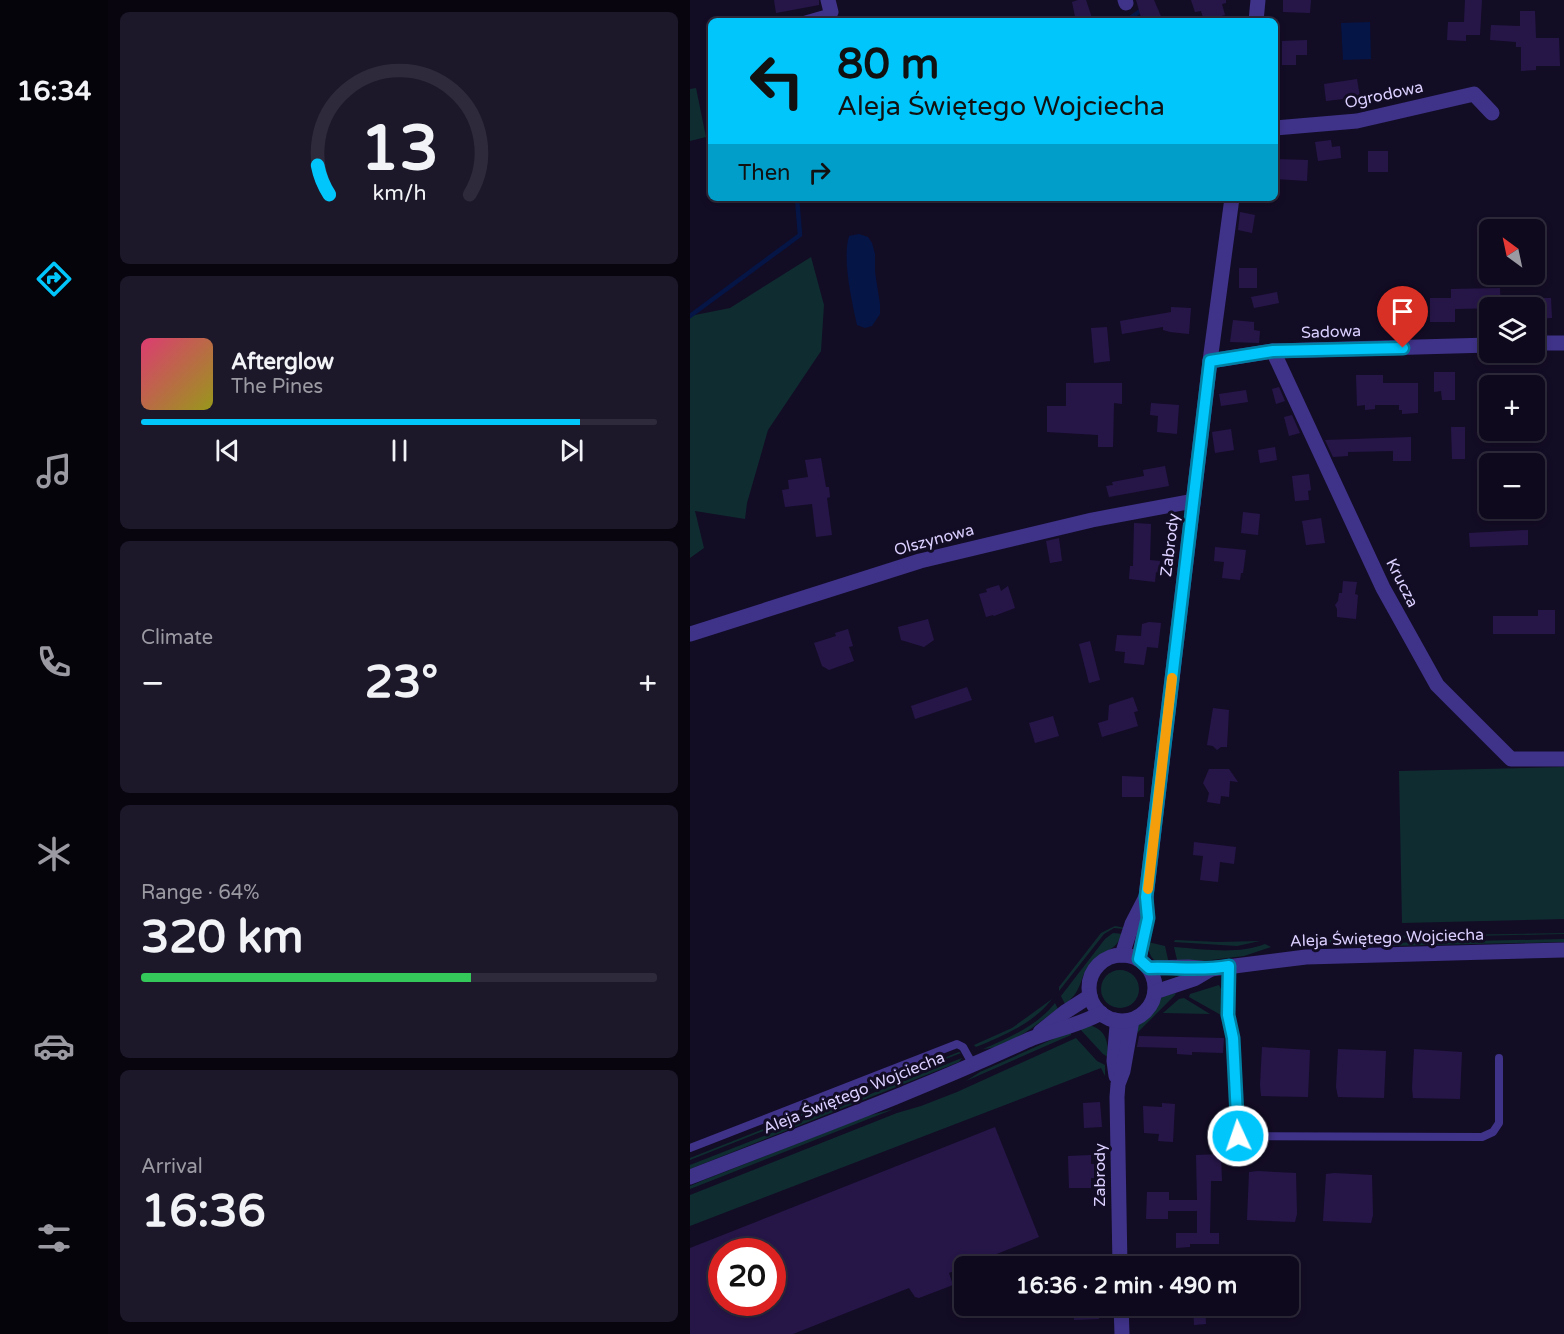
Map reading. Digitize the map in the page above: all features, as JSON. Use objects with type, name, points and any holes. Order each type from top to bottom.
[{"type":"street","points":[[1256,18],[1258,0]]},
{"type":"street","name":"Ogrodowa","points":[[1278,128],[1358,121],[1474,94],[1492,113]]},
{"type":"street","name":"Zabrody","points":[[1144,964],[1148,918],[1146,897],[1210,361],[1232,201]]},
{"type":"street","points":[[1545,343],[1564,342]]},
{"type":"street","name":"Sadowa","points":[[1210,361],[1273,351],[1479,345]]},
{"type":"street","name":"Krucza","points":[[1273,351],[1383,588],[1437,686],[1511,759],[1564,759]]},
{"type":"street","name":"Olszynowa","points":[[690,634],[920,561],[1092,520],[1193,503]]},
{"type":"street","name":"Zabrody","points":[[1122,955],[1132,924],[1146,897]]},
{"type":"street","name":"Aleja Świętego Wojciecha","points":[[1144,964],[1211,969],[1306,957],[1564,950]]},
{"type":"street","points":[[1122,955],[1144,964],[1155,984],[1155,992],[1148,1010],[1132,1020],[1115,1020],[1101,1013],[1090,996],[1091,976],[1096,967],[1112,956],[1122,955]]},
{"type":"street","name":"Aleja Świętego Wojciecha","points":[[1155,992],[1194,979],[1211,969]]},
{"type":"street","name":"Aleja Świętego Wojciecha","points":[[1031,1039],[1090,996]]},
{"type":"street","name":"Aleja Świętego Wojciecha","points":[[690,1178],[973,1065],[1031,1039],[1101,1013]]},
{"type":"street","name":"Zabrody","points":[[1115,1020],[1114,1071],[1118,1084],[1120,1256]]},
{"type":"street","name":"Zabrody","points":[[1118,1084],[1123,1071],[1132,1020]]},
{"type":"street","points":[[1121,1316],[1122,1334]]},
{"type":"lane","points":[[806,18],[830,6]]},
{"type":"lane","points":[[1229,966],[1228,1015],[1233,1038],[1238,1136],[1482,1137],[1493,1132],[1499,1123],[1499,1058]]},
{"type":"lane","points":[[690,1148],[957,1044],[963,1047],[973,1065]]},
{"type":"green space","points":[[696,88],[706,137],[690,141],[690,89]]},
{"type":"green space","points":[[811,257],[824,305],[821,351],[768,430],[747,503],[745,519],[695,511],[704,548],[690,558],[690,316],[730,308]]},
{"type":"green space","points":[[1564,767],[1564,919],[1402,923],[1399,771]]},
{"type":"green space","points":[[1115,926],[1125,929],[1114,928],[1104,934],[1059,991],[1059,987],[1101,933]]},
{"type":"green space","points":[[1113,933],[1123,934],[1111,949],[1091,963],[1075,994],[1065,1004],[1061,996],[1105,939]]},
{"type":"green space","points":[[1564,934],[1386,938],[1386,936]]},
{"type":"green space","points":[[1334,938],[1375,943],[1373,947],[1326,942]]},
{"type":"green space","points":[[1564,939],[1564,942],[1388,946],[1386,943]]},
{"type":"green space","points":[[1175,940],[1260,941],[1237,946],[1174,942]]},
{"type":"green space","points":[[1148,942],[1165,946],[1169,964],[1159,963],[1153,959],[1149,952]]},
{"type":"green space","points":[[1265,944],[1271,947],[1244,956],[1178,964],[1174,947],[1232,950]]},
{"type":"green space","points":[[1120,970],[1133,976],[1139,989],[1133,1002],[1120,1008],[1107,1002],[1101,989],[1107,976]]},
{"type":"green space","points":[[1219,985],[1222,991],[1221,1015],[1189,997],[1190,994]]},
{"type":"green space","points":[[1176,993],[1134,1036],[1136,1026],[1150,1014],[1160,999]]},
{"type":"green space","points":[[1184,998],[1210,1014],[1163,1013],[1179,999]]},
{"type":"green space","points":[[1052,999],[1045,1008],[1017,1028],[976,1047],[974,1045],[1012,1028]]},
{"type":"green space","points":[[1055,1003],[1058,1009],[1023,1034],[1004,1044],[983,1049],[1032,1024]]},
{"type":"green space","points":[[1088,1025],[1099,1029],[1105,1037],[1108,1057],[1079,1028]]},
{"type":"green space","points":[[1071,1031],[1071,1035],[966,1081],[980,1072]]},
{"type":"green space","points":[[1076,1038],[1097,1061],[1105,1065],[1105,1076],[1101,1068],[690,1226],[690,1195],[897,1113],[957,1092]]},
{"type":"green space","points":[[961,1053],[690,1160],[690,1158]]},
{"type":"green space","points":[[962,1058],[959,1062],[690,1169],[690,1165]]},
{"type":"green space","points":[[894,1109],[690,1189],[690,1186],[704,1180],[867,1116]]},
{"type":"shaded area","points":[[1370,22],[1371,59],[1343,60],[1341,23]]},
{"type":"shaded area","points":[[859,234],[868,237],[872,243],[880,304],[880,314],[872,326],[865,328],[857,325],[847,268],[849,236]]},
{"type":"building","points":[[774,0],[819,0],[819,5],[776,13]]},
{"type":"building","points":[[1086,0],[1092,18],[1075,18],[1072,2]]},
{"type":"building","points":[[1136,0],[1154,0],[1162,18],[1141,18]]},
{"type":"building","points":[[1191,0],[1226,0],[1226,3],[1222,4],[1225,15],[1203,18],[1201,11],[1195,12]]},
{"type":"building","points":[[1283,0],[1311,0],[1310,13],[1283,12]]},
{"type":"building","points":[[1465,0],[1482,0],[1480,35],[1466,35],[1466,41],[1447,40],[1448,22],[1464,22]]},
{"type":"building","points":[[1520,11],[1535,11],[1536,38],[1559,38],[1560,66],[1536,66],[1536,70],[1521,71],[1521,47],[1516,47],[1516,42],[1490,40],[1491,25],[1520,26]]},
{"type":"building","points":[[1307,40],[1307,55],[1296,55],[1296,65],[1282,65],[1282,41]]},
{"type":"building","points":[[1357,79],[1360,97],[1326,101],[1324,84]]},
{"type":"building","points":[[1331,140],[1332,147],[1340,146],[1341,158],[1318,161],[1315,142]]},
{"type":"building","points":[[1368,151],[1388,151],[1388,172],[1368,172]]},
{"type":"building","points":[[1278,159],[1308,160],[1307,181],[1278,179]]},
{"type":"building","points":[[1240,212],[1255,215],[1252,233],[1238,230]]},
{"type":"building","points":[[1239,268],[1257,268],[1257,288],[1239,288]]},
{"type":"building","points":[[1500,288],[1500,297],[1479,297],[1479,308],[1455,309],[1455,322],[1430,322],[1430,298],[1451,298],[1451,289]]},
{"type":"building","points":[[1277,292],[1279,303],[1254,308],[1251,297]]},
{"type":"building","points":[[1545,298],[1551,298],[1552,318],[1545,318]]},
{"type":"building","points":[[1171,307],[1191,308],[1189,334],[1170,332],[1163,330],[1163,327],[1122,334],[1120,321],[1171,312]]},
{"type":"building","points":[[1233,320],[1254,322],[1254,330],[1260,331],[1259,343],[1230,342]]},
{"type":"building","points":[[1107,327],[1110,361],[1094,363],[1091,328]]},
{"type":"building","points":[[1434,372],[1455,372],[1455,400],[1442,400],[1441,391],[1434,392]]},
{"type":"building","points":[[1356,375],[1383,375],[1383,383],[1418,383],[1418,413],[1402,414],[1399,405],[1375,405],[1375,409],[1365,410],[1365,405],[1357,406]]},
{"type":"building","points":[[1066,383],[1122,383],[1122,404],[1114,403],[1113,447],[1098,447],[1098,435],[1047,432],[1047,406],[1066,406]]},
{"type":"building","points":[[1279,387],[1285,401],[1276,404],[1272,389]]},
{"type":"building","points":[[1246,390],[1248,402],[1221,406],[1219,394]]},
{"type":"building","points":[[1151,403],[1179,405],[1177,434],[1157,432],[1158,416],[1150,415]]},
{"type":"building","points":[[1292,415],[1300,433],[1289,436],[1284,417]]},
{"type":"building","points":[[1451,427],[1465,427],[1465,459],[1452,459]]},
{"type":"building","points":[[1231,429],[1234,450],[1215,453],[1212,432]]},
{"type":"building","points":[[1411,437],[1411,461],[1393,461],[1393,451],[1348,452],[1348,456],[1333,457],[1325,440]]},
{"type":"building","points":[[1275,447],[1277,460],[1260,463],[1258,450]]},
{"type":"building","points":[[821,458],[826,487],[829,487],[830,497],[827,498],[832,535],[816,537],[812,504],[785,507],[782,490],[789,489],[788,480],[808,477],[805,460]]},
{"type":"building","points":[[1165,466],[1169,486],[1109,497],[1106,486],[1113,485],[1112,482],[1144,476],[1143,470]]},
{"type":"building","points":[[1309,474],[1311,490],[1308,491],[1309,500],[1295,501],[1292,476]]},
{"type":"building","points":[[1243,512],[1260,514],[1258,535],[1241,533]]},
{"type":"building","points":[[1321,518],[1325,543],[1306,545],[1302,521]]},
{"type":"building","points":[[1134,523],[1151,524],[1150,560],[1160,561],[1159,573],[1156,572],[1155,582],[1129,579],[1130,566],[1133,566]]},
{"type":"building","points":[[1528,530],[1528,545],[1470,547],[1469,533]]},
{"type":"building","points":[[1059,538],[1062,561],[1050,563],[1046,541]]},
{"type":"building","points":[[1215,547],[1246,550],[1240,580],[1222,578],[1224,562],[1214,561]]},
{"type":"building","points":[[1343,581],[1357,582],[1356,619],[1337,617],[1335,605],[1339,593],[1342,593]]},
{"type":"building","points":[[999,585],[1001,591],[1008,586],[1015,608],[986,617],[979,594]]},
{"type":"building","points":[[1538,610],[1555,610],[1555,634],[1493,634],[1493,616],[1538,616]]},
{"type":"building","points":[[928,619],[934,640],[924,647],[901,640],[898,627]]},
{"type":"building","points":[[1161,623],[1158,648],[1147,647],[1144,665],[1124,663],[1125,652],[1115,651],[1117,635],[1141,636],[1142,624]]},
{"type":"building","points":[[848,629],[853,646],[849,647],[854,661],[829,670],[822,666],[814,643],[836,636],[835,633]]},
{"type":"building","points":[[1090,641],[1100,680],[1089,683],[1079,644]]},
{"type":"building","points":[[967,687],[972,700],[915,719],[911,706]]},
{"type":"building","points":[[1133,697],[1138,711],[1134,712],[1138,726],[1102,737],[1098,723],[1108,720],[1109,705]]},
{"type":"building","points":[[1213,708],[1229,710],[1227,747],[1217,750],[1207,745]]},
{"type":"building","points":[[1053,716],[1059,736],[1035,743],[1029,723]]},
{"type":"building","points":[[1209,769],[1229,769],[1238,782],[1230,781],[1229,797],[1221,796],[1220,804],[1207,802],[1209,793],[1203,783]]},
{"type":"building","points":[[1122,776],[1144,777],[1144,797],[1122,797]]},
{"type":"building","points":[[1194,842],[1236,847],[1234,864],[1220,862],[1218,882],[1200,880],[1203,856],[1193,855]]},
{"type":"building","points":[[1139,1036],[1224,1038],[1223,1053],[1177,1054],[1177,1048],[1137,1047]]},
{"type":"building","points":[[1262,1047],[1310,1050],[1308,1097],[1261,1096]]},
{"type":"building","points":[[1338,1049],[1386,1051],[1384,1098],[1338,1097],[1336,1087]]},
{"type":"building","points":[[1414,1049],[1462,1052],[1460,1099],[1413,1098]]},
{"type":"building","points":[[1100,1102],[1102,1127],[1084,1128],[1083,1103]]},
{"type":"building","points":[[1162,1103],[1175,1104],[1173,1142],[1158,1141],[1159,1134],[1144,1133],[1143,1106],[1162,1107]]},
{"type":"building","points":[[995,1127],[1039,1237],[992,1256],[954,1256],[954,1271],[949,1273],[953,1285],[919,1298],[915,1297],[909,1288],[793,1334],[690,1334],[690,1248],[708,1241],[708,1316],[786,1316],[786,1238],[715,1238]]},
{"type":"building","points":[[1221,1154],[1222,1181],[1211,1181],[1210,1233],[1219,1233],[1219,1244],[1190,1244],[1190,1247],[1176,1248],[1176,1233],[1197,1233],[1197,1211],[1168,1211],[1168,1219],[1146,1219],[1147,1192],[1169,1192],[1169,1200],[1197,1200],[1196,1155]]},
{"type":"building","points":[[1091,1155],[1091,1164],[1094,1164],[1094,1178],[1091,1178],[1091,1188],[1069,1188],[1068,1156]]},
{"type":"building","points":[[1249,1172],[1296,1173],[1297,1214],[1295,1222],[1247,1220]]},
{"type":"building","points":[[1326,1174],[1372,1175],[1373,1215],[1371,1223],[1323,1221]]},
{"type":"building","points":[[1074,1316],[1099,1316],[1099,1319],[1074,1320]]},
{"type":"building","points":[[1194,1316],[1206,1316],[1206,1324],[1194,1325]]},
{"type":"waterway","points":[[1130,18],[1143,9]]},
{"type":"waterway","points":[[690,316],[800,235],[797,201]]},
{"type":"slow traffic","points":[[1148,889],[1172,678]]},
{"type":"route","points":[[1238,1136],[1233,1038],[1228,1015],[1229,966],[1211,969],[1149,968],[1139,959],[1148,918],[1146,897],[1210,361],[1273,351],[1403,348]]}]
